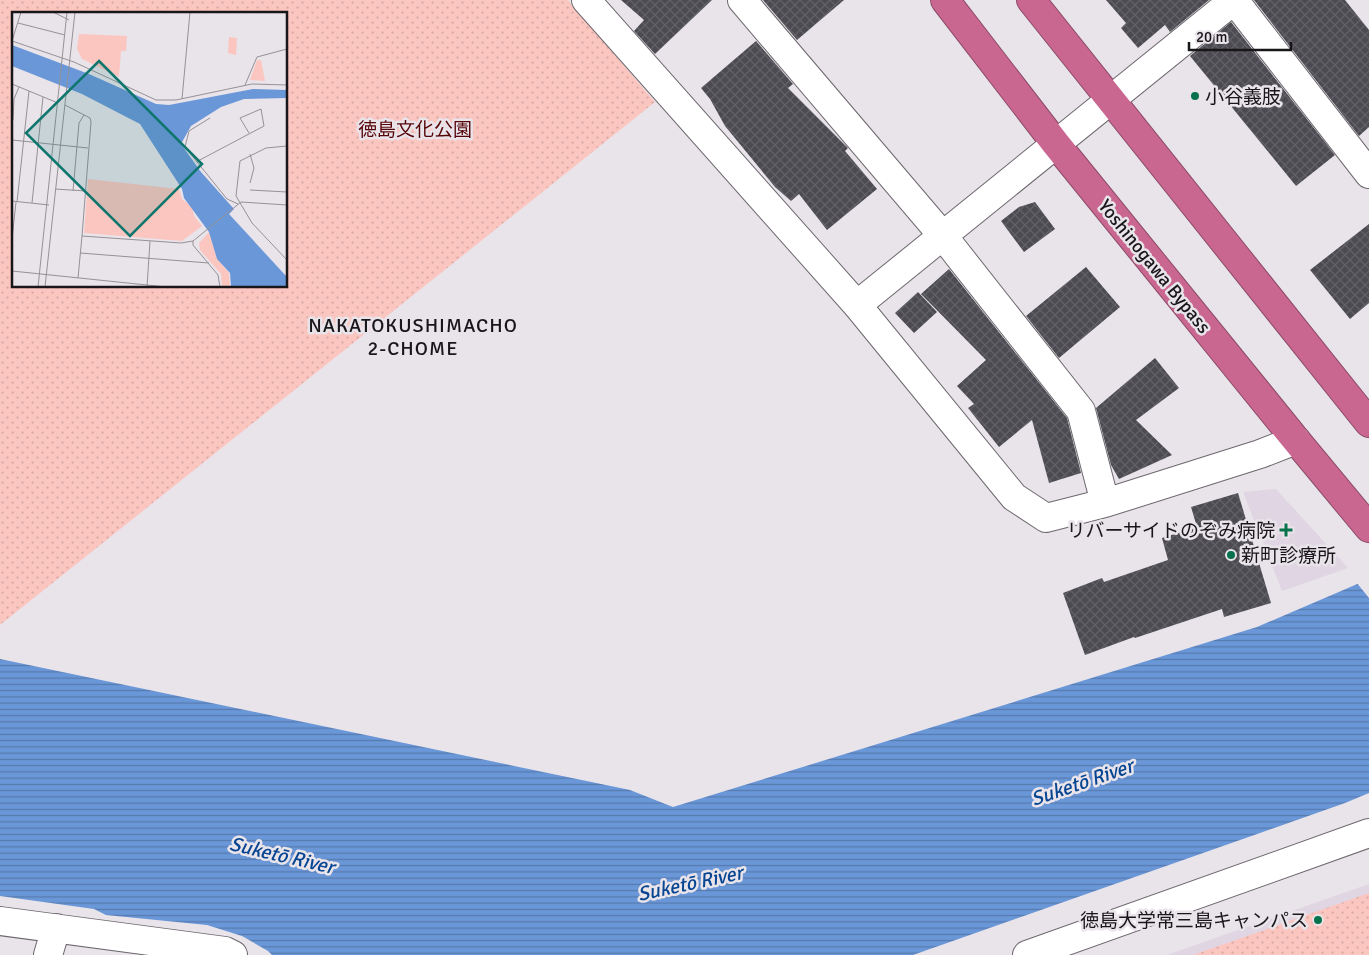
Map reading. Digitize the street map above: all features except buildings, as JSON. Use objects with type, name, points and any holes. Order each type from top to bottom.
[{"type":"highway","name":"Yoshinogawa Bypass","points":[[945,0],[1056,144],[1369,528]]},
{"type":"highway","points":[[1031,0],[1364,410]]},
{"type":"street","points":[[742,0],[943,236],[1081,411],[1105,503]]},
{"type":"street","points":[[857,305],[1234,0],[1369,174]]},
{"type":"street","points":[[593,3],[857,305],[1014,497],[1046,518],[1105,503],[1260,454],[1296,440]]},
{"type":"street","points":[[1026,955],[1369,834]]},
{"type":"street","points":[[0,921],[225,951],[233,955]]},
{"type":"street","points":[[48,955],[56,928]]},
{"type":"shaded area","name":"リバーサイドのぞみ病院","points":[[1276,489],[1348,568],[1282,591],[1243,492]]},
{"type":"shaded area","name":"徳島大学常三島キャンパス","points":[[1369,884],[1369,955],[1167,955]]},
{"type":"green space","name":"徳島文化公園","points":[[0,0],[568,0],[655,102],[0,625]]},
{"type":"green space","name":"徳島大学常三島キャンパス","points":[[1369,893],[1369,955],[1193,955]]},
{"type":"water","name":"Suketō River","points":[[1369,579],[1369,793],[913,955],[272,955],[242,936],[207,925],[106,915],[94,909],[0,896],[0,659],[630,790],[673,807],[1257,627]]},
{"type":"pier","points":[[1369,577],[1369,598],[1356,582]]},
{"type":"place","name":"小谷義肢","points":[[1195,96]]},
{"type":"place","name":"リバーサイドのぞみ病院","points":[[1286,530]]},
{"type":"place","name":"新町診療所","points":[[1231,555]]},
{"type":"place","name":"徳島大学常三島キャンパス","points":[[1318,920]]},
{"type":"district","name":"NAKATOKUSHIMACHO 2-CHOME","points":[[413,336]]}]
